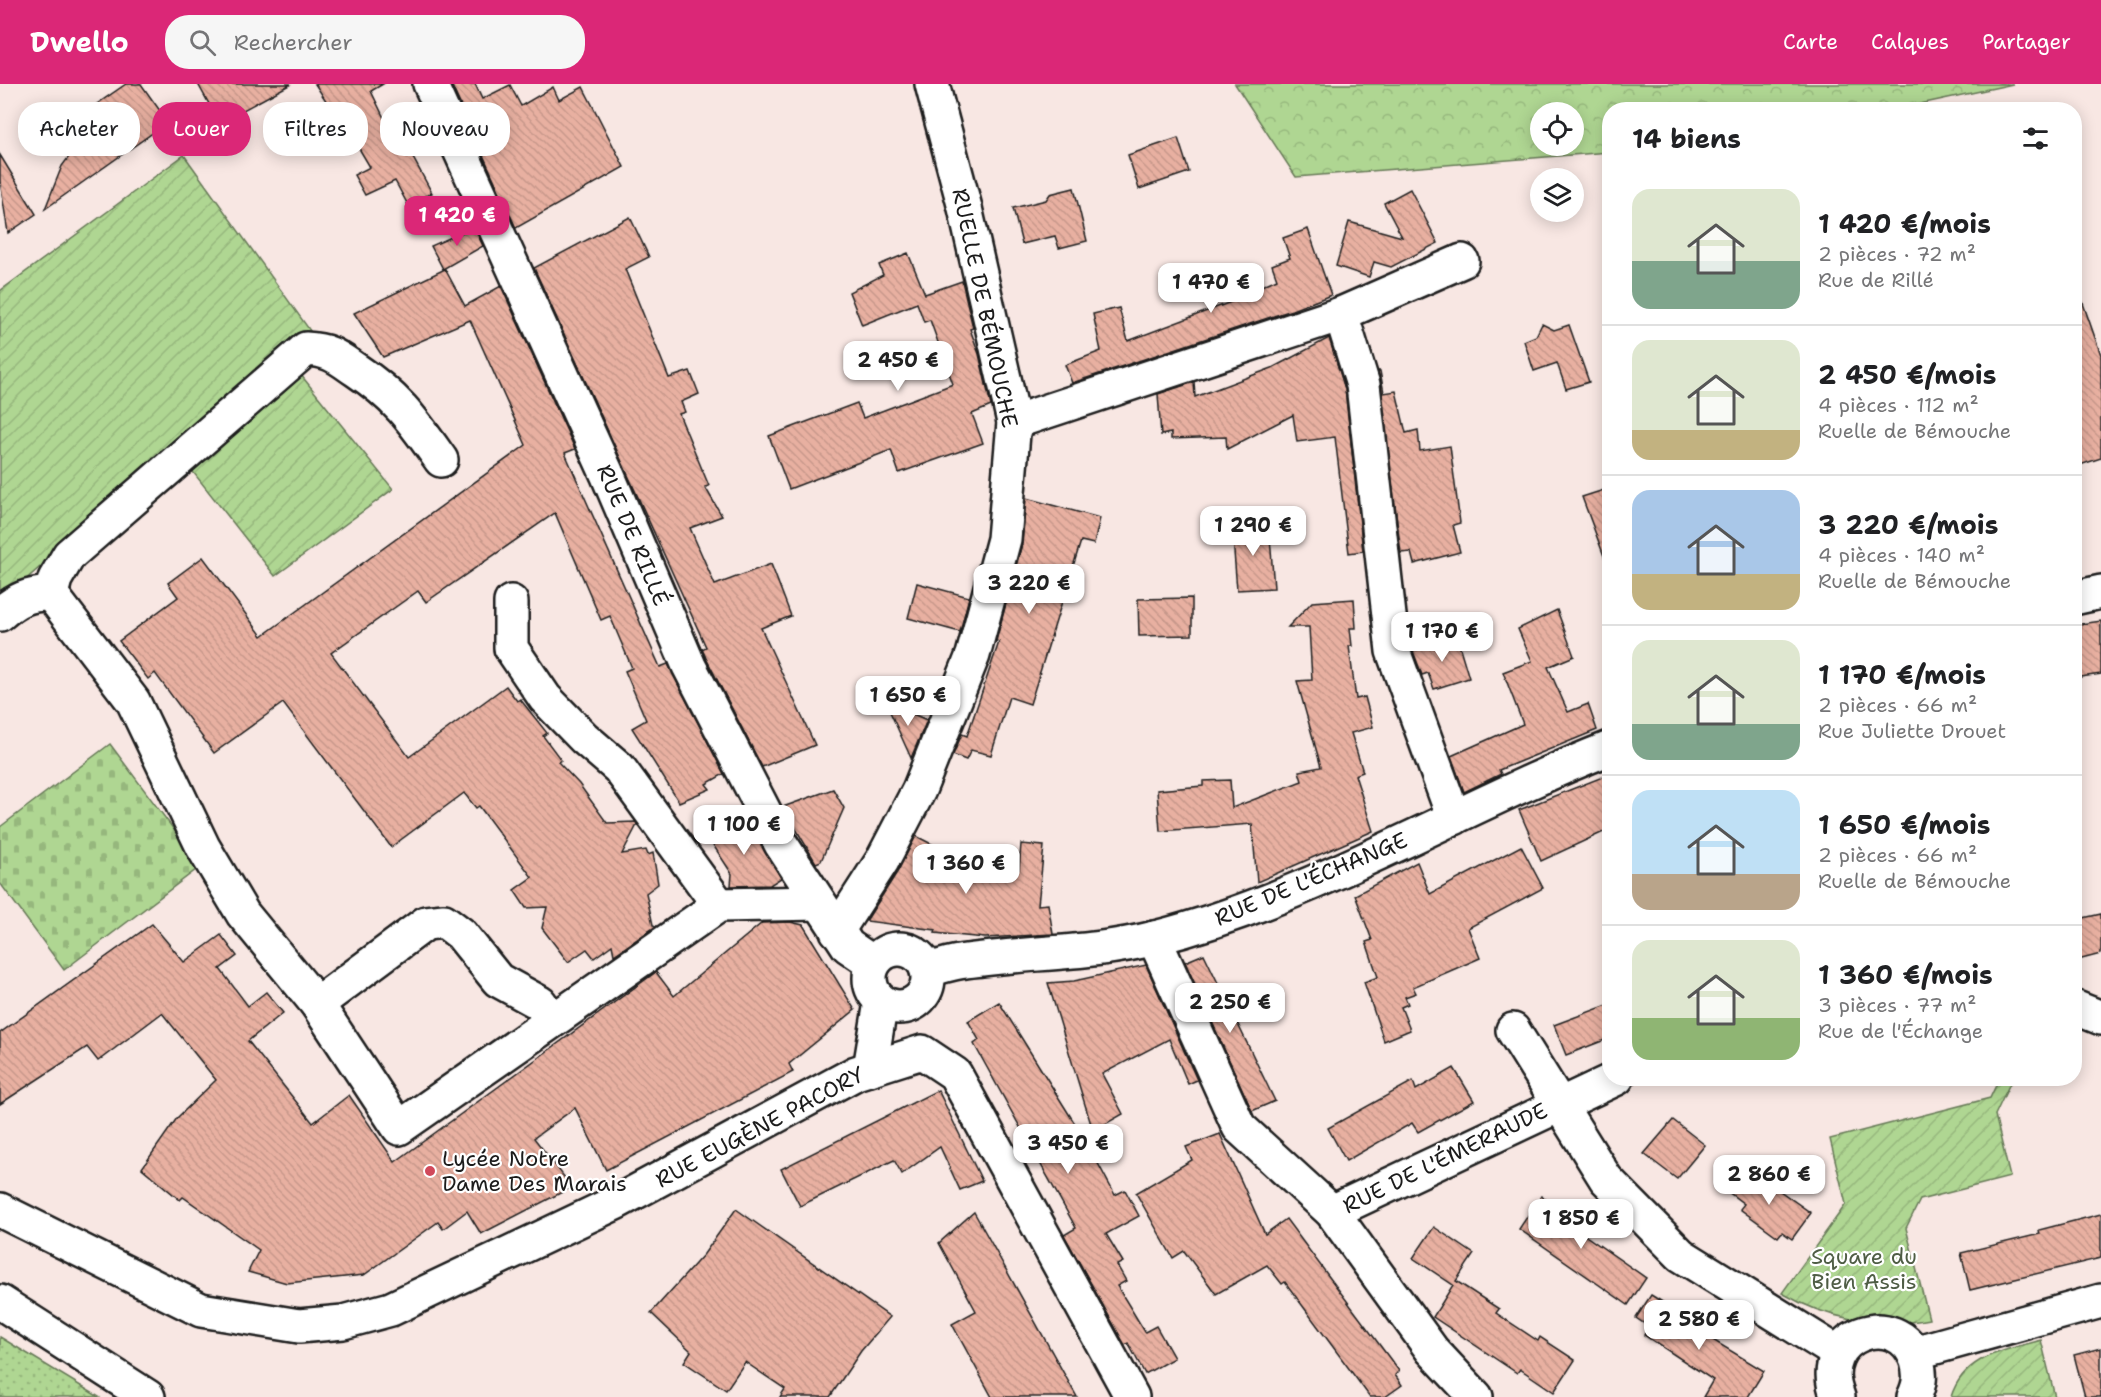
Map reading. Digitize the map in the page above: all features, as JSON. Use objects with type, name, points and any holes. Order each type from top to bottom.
[{"type":"street","name":"RUE DE RILLÉ","points":[[430,84],[609,476],[689,666],[780,844],[848,946],[873,963]]},
{"type":"street","name":"RUELLE DE BÉMOUCHE","points":[[837,931],[882,861],[919,790],[973,655],[1004,539],[1014,422],[965,208],[932,84]]},
{"type":"street","points":[[1014,422],[1341,314],[1462,261]]},
{"type":"street","points":[[1341,314],[1363,385],[1393,651],[1454,818]]},
{"type":"street","points":[[51,594],[55,579],[69,555],[306,349],[327,350],[387,391],[410,415],[441,460]]},
{"type":"street","points":[[2082,596],[2101,592]]},
{"type":"street","points":[[0,614],[15,601],[36,593],[51,594],[133,701],[203,847],[243,914],[317,1005],[399,1128],[719,905],[819,903]]},
{"type":"street","points":[[511,602],[511,648],[545,698],[584,738],[619,768],[661,821],[719,905]]},
{"type":"street","name":"RUE DE L'ÉCHANGE","points":[[927,970],[964,961],[1100,949],[1154,938],[1246,910],[1329,876],[1602,752]]},
{"type":"street","points":[[317,1005],[426,923],[444,921],[461,934],[498,980],[540,1003],[552,1021]]},
{"type":"street","name":"RUE DE L'ÉMERAUDE","points":[[1154,938],[1239,1127],[1332,1212],[1432,1350],[1476,1397]]},
{"type":"street","points":[[904,949],[920,957],[927,970],[927,986],[916,1002],[898,1008],[881,1002],[875,996],[869,980],[873,963],[886,951],[904,949]]},
{"type":"street","points":[[870,1069],[881,1002]]},
{"type":"street","points":[[916,1002],[922,1052],[956,1074],[1132,1397]]},
{"type":"street","points":[[2082,1010],[2101,1018]]},
{"type":"street","points":[[1513,1030],[1557,1104],[1606,1179],[1681,1255],[1838,1353]]},
{"type":"street","name":"RUE EUGÈNE PACORY","points":[[0,1210],[201,1310],[299,1326],[343,1322],[392,1310],[617,1202],[856,1073],[922,1052]]},
{"type":"street","name":"RUE DE L'ÉMERAUDE","points":[[1332,1212],[1602,1084]]},
{"type":"street","points":[[1914,1353],[2101,1301]]},
{"type":"street","points":[[0,1302],[148,1397]]},
{"type":"street","points":[[1831,1393],[1832,1368],[1838,1353],[1847,1342],[1860,1334],[1875,1331],[1890,1334],[1904,1341],[1914,1353],[1920,1373],[1914,1397]]},
{"type":"green space","points":[[1235,84],[2013,84],[1929,102],[1602,102],[1602,153],[1584,154],[1584,102],[1530,102],[1530,156],[1559,156],[1296,177]]},
{"type":"green space","points":[[185,156],[311,332],[284,354],[393,489],[275,576],[175,449],[0,602],[0,291]]},
{"type":"green space","points":[[110,744],[201,866],[64,970],[0,883],[0,827]]},
{"type":"green space","name":"Square du Bien Assis","points":[[1996,1086],[2009,1086],[1995,1115],[2010,1177],[1920,1200],[1906,1228],[1929,1319],[1891,1323],[1853,1320],[1816,1309],[1782,1293],[1846,1204],[1830,1139],[1990,1098]]},
{"type":"green space","points":[[0,1337],[99,1397],[0,1397]]},
{"type":"green space","points":[[2041,1340],[2055,1397],[1951,1397],[1957,1383],[1975,1363],[2000,1352]]},
{"type":"building","points":[[126,84],[141,84],[154,102],[152,133],[140,142],[140,102],[100,102]]},
{"type":"building","points":[[198,84],[291,84],[251,106],[251,102],[208,102]]},
{"type":"building","points":[[315,84],[383,84],[371,91],[380,110],[380,156],[412,156],[432,193],[408,205],[395,181],[365,195],[354,175],[370,167],[364,156],[368,156],[368,102],[327,102]]},
{"type":"building","points":[[451,84],[475,84],[482,99],[510,85],[521,106],[553,87],[559,100],[583,87],[624,167],[516,228],[484,156],[510,156],[510,102],[459,102]]},
{"type":"building","points":[[1178,138],[1189,172],[1139,189],[1128,155]]},
{"type":"building","points":[[0,155],[36,214],[8,233],[0,181]]},
{"type":"building","points":[[70,156],[120,156],[45,209],[62,166]]},
{"type":"building","points":[[1074,188],[1087,241],[1059,248],[1055,236],[1022,244],[1013,208],[1046,200],[1050,194]]},
{"type":"building","points":[[1410,189],[1438,243],[1391,267],[1374,262],[1369,277],[1336,266],[1349,222],[1402,237],[1384,203]]},
{"type":"building","points":[[630,217],[649,257],[625,269],[669,378],[690,371],[699,394],[681,402],[685,412],[679,414],[709,486],[705,487],[722,516],[690,528],[715,585],[771,564],[791,616],[761,628],[815,745],[762,767],[706,658],[702,649],[706,647],[534,268]]},
{"type":"building","points":[[474,227],[483,246],[443,269],[431,246]]},
{"type":"building","points":[[1308,229],[1331,295],[1072,383],[1065,365],[1101,351],[1093,314],[1119,308],[1128,341],[1260,291],[1259,287],[1277,279],[1272,265],[1290,258],[1283,238]]},
{"type":"building","points":[[908,253],[925,294],[962,281],[973,328],[970,329],[979,354],[991,406],[972,414],[983,443],[899,473],[891,450],[789,489],[769,436],[857,403],[863,418],[953,384],[930,320],[924,322],[917,303],[862,325],[849,292],[883,275],[879,265]]},
{"type":"building","points":[[445,269],[465,306],[501,286],[575,449],[565,453],[660,667],[668,664],[724,774],[706,784],[710,789],[679,802],[632,728],[646,720],[625,671],[632,668],[610,616],[601,620],[555,513],[426,602],[418,591],[331,653],[409,757],[506,686],[517,701],[520,699],[547,733],[543,736],[561,760],[558,762],[579,784],[607,823],[636,822],[637,825],[622,854],[646,850],[648,855],[653,853],[658,884],[646,893],[653,925],[656,926],[614,955],[612,945],[594,958],[587,949],[568,962],[542,928],[547,907],[526,908],[514,890],[532,877],[479,806],[476,808],[464,793],[391,847],[283,703],[214,753],[155,673],[148,679],[119,641],[178,597],[168,583],[203,557],[262,636],[526,445],[470,320],[383,357],[354,313]]},
{"type":"building","points":[[2082,300],[2101,355],[2101,458],[2082,464]]},
{"type":"building","points":[[1542,324],[1554,330],[1569,325],[1589,382],[1566,389],[1557,363],[1534,371],[1524,341],[1536,336]]},
{"type":"building","points":[[1329,338],[1345,389],[1363,551],[1349,553],[1335,437],[1297,442],[1293,415],[1227,449],[1226,437],[1171,439],[1171,433],[1161,435],[1158,394],[1194,382],[1195,397],[1272,368]]},
{"type":"building","points":[[1378,371],[1380,371],[1384,393],[1396,391],[1406,433],[1418,430],[1420,451],[1450,446],[1460,523],[1453,525],[1460,552],[1414,564],[1411,552],[1401,553]]},
{"type":"building","points":[[1602,491],[1602,551],[1582,497]]},
{"type":"building","points":[[1026,498],[1100,518],[1094,544],[1081,541],[1030,704],[1009,697],[991,755],[971,750],[966,760],[953,755],[962,734],[967,736],[999,642],[996,641],[1022,544]]},
{"type":"building","points":[[1269,525],[1274,588],[1237,590],[1232,526]]},
{"type":"building","points":[[917,583],[969,597],[960,632],[908,618]]},
{"type":"building","points":[[1192,598],[1192,635],[1139,636],[1138,599]]},
{"type":"building","points":[[1354,599],[1356,628],[1350,628],[1352,646],[1349,646],[1356,699],[1365,697],[1373,727],[1351,733],[1363,772],[1355,775],[1373,831],[1257,882],[1252,824],[1160,831],[1157,790],[1203,786],[1203,781],[1230,780],[1232,808],[1302,781],[1299,771],[1321,767],[1297,681],[1312,680],[1309,627],[1288,627],[1312,602]]},
{"type":"building","points":[[1557,610],[1574,656],[1548,667],[1568,712],[1588,704],[1597,730],[1499,770],[1501,774],[1464,792],[1451,756],[1523,724],[1503,672],[1532,661],[1518,629]]},
{"type":"building","points":[[2101,621],[2101,674],[2082,677],[2082,624]]},
{"type":"building","points":[[1457,638],[1469,678],[1434,689],[1428,673],[1422,675],[1413,651]]},
{"type":"building","points":[[886,703],[927,720],[911,758]]},
{"type":"building","points":[[1602,777],[1602,833],[1541,861],[1519,810]]},
{"type":"building","points":[[833,789],[844,808],[821,861],[816,863],[783,807]]},
{"type":"building","points":[[749,823],[781,878],[770,885],[731,886],[732,874],[706,834],[734,824],[737,830]]},
{"type":"building","points":[[916,836],[968,863],[1019,869],[1021,844],[1044,846],[1038,905],[1048,904],[1053,934],[985,938],[935,933],[936,930],[866,921],[898,871]]},
{"type":"building","points":[[1521,846],[1543,888],[1468,928],[1480,958],[1413,987],[1416,993],[1405,997],[1408,1004],[1401,1007],[1410,1030],[1384,1041],[1364,982],[1378,977],[1366,942],[1372,940],[1355,895],[1417,862],[1430,894]]},
{"type":"building","points":[[2101,914],[2101,954],[2082,959],[2082,918]]},
{"type":"building","points":[[790,922],[803,925],[855,1010],[789,1064],[793,1072],[606,1170],[575,1108],[534,1138],[572,1187],[481,1234],[467,1211],[443,1229],[438,1222],[364,1275],[287,1283],[248,1272],[259,1250],[183,1197],[180,1200],[142,1168],[177,1118],[216,1080],[162,1013],[98,1061],[87,1047],[0,1104],[0,1033],[152,924],[184,962],[221,935],[237,956],[220,969],[248,1006],[266,992],[283,1013],[248,1041],[313,1123],[349,1095],[395,1162],[656,972],[674,996],[762,923]]},
{"type":"building","points":[[1204,954],[1275,1101],[1252,1111],[1185,962]]},
{"type":"building","points":[[1146,965],[1197,1080],[1188,1084],[1169,1039],[1102,1074],[1123,1114],[1093,1131],[1048,983],[1074,981]]},
{"type":"building","points":[[999,1002],[1087,1143],[1115,1195],[1125,1190],[1139,1216],[1106,1234],[1123,1262],[1117,1265],[1126,1281],[1117,1286],[1145,1332],[1156,1326],[1174,1358],[1145,1374],[1128,1343],[1125,1345],[1064,1235],[1076,1228],[974,1044],[979,1040],[968,1021]]},
{"type":"building","points":[[1602,1007],[1602,1041],[1566,1055],[1554,1025]]},
{"type":"building","points":[[1454,1068],[1474,1101],[1418,1132],[1412,1123],[1346,1161],[1328,1128],[1413,1081],[1416,1090]]},
{"type":"building","points":[[938,1090],[982,1181],[960,1190],[940,1147],[902,1174],[894,1160],[800,1206],[781,1169]]},
{"type":"building","points":[[1673,1120],[1705,1145],[1677,1179],[1644,1154]]},
{"type":"building","points":[[1220,1134],[1265,1234],[1286,1219],[1399,1371],[1395,1375],[1402,1385],[1385,1397],[1370,1397],[1285,1282],[1282,1284],[1267,1265],[1216,1294],[1184,1251],[1173,1258],[1136,1193],[1192,1160],[1186,1147]]},
{"type":"building","points":[[1740,1171],[1758,1185],[1763,1179],[1811,1213],[1792,1239],[1782,1232],[1778,1237],[1740,1209],[1744,1204],[1727,1191]]},
{"type":"building","points":[[1541,1196],[1580,1222],[1576,1229],[1646,1278],[1628,1305],[1519,1229]]},
{"type":"building","points":[[736,1209],[890,1317],[861,1351],[830,1397],[780,1397],[785,1389],[745,1362],[726,1390],[684,1362],[691,1351],[651,1313],[704,1254]]},
{"type":"building","points":[[974,1212],[1077,1397],[992,1397],[952,1324],[976,1311],[939,1243]]},
{"type":"building","points":[[2101,1214],[2101,1258],[1970,1290],[1961,1253],[2040,1234],[2039,1230]]},
{"type":"building","points":[[1434,1227],[1474,1254],[1456,1281],[1499,1309],[1496,1313],[1538,1341],[1540,1337],[1575,1360],[1554,1392],[1520,1369],[1517,1373],[1433,1317],[1453,1285],[1413,1258]]},
{"type":"building","points":[[1651,1295],[1706,1329],[1703,1334],[1764,1371],[1748,1397],[1703,1397],[1713,1380],[1644,1335],[1649,1327],[1636,1318]]},
{"type":"building","points":[[2101,1348],[2101,1397],[2085,1397],[2074,1355]]},
{"type":"place","name":"Lycée Notre Dame Des Marais","points":[[430,1171]]}]
